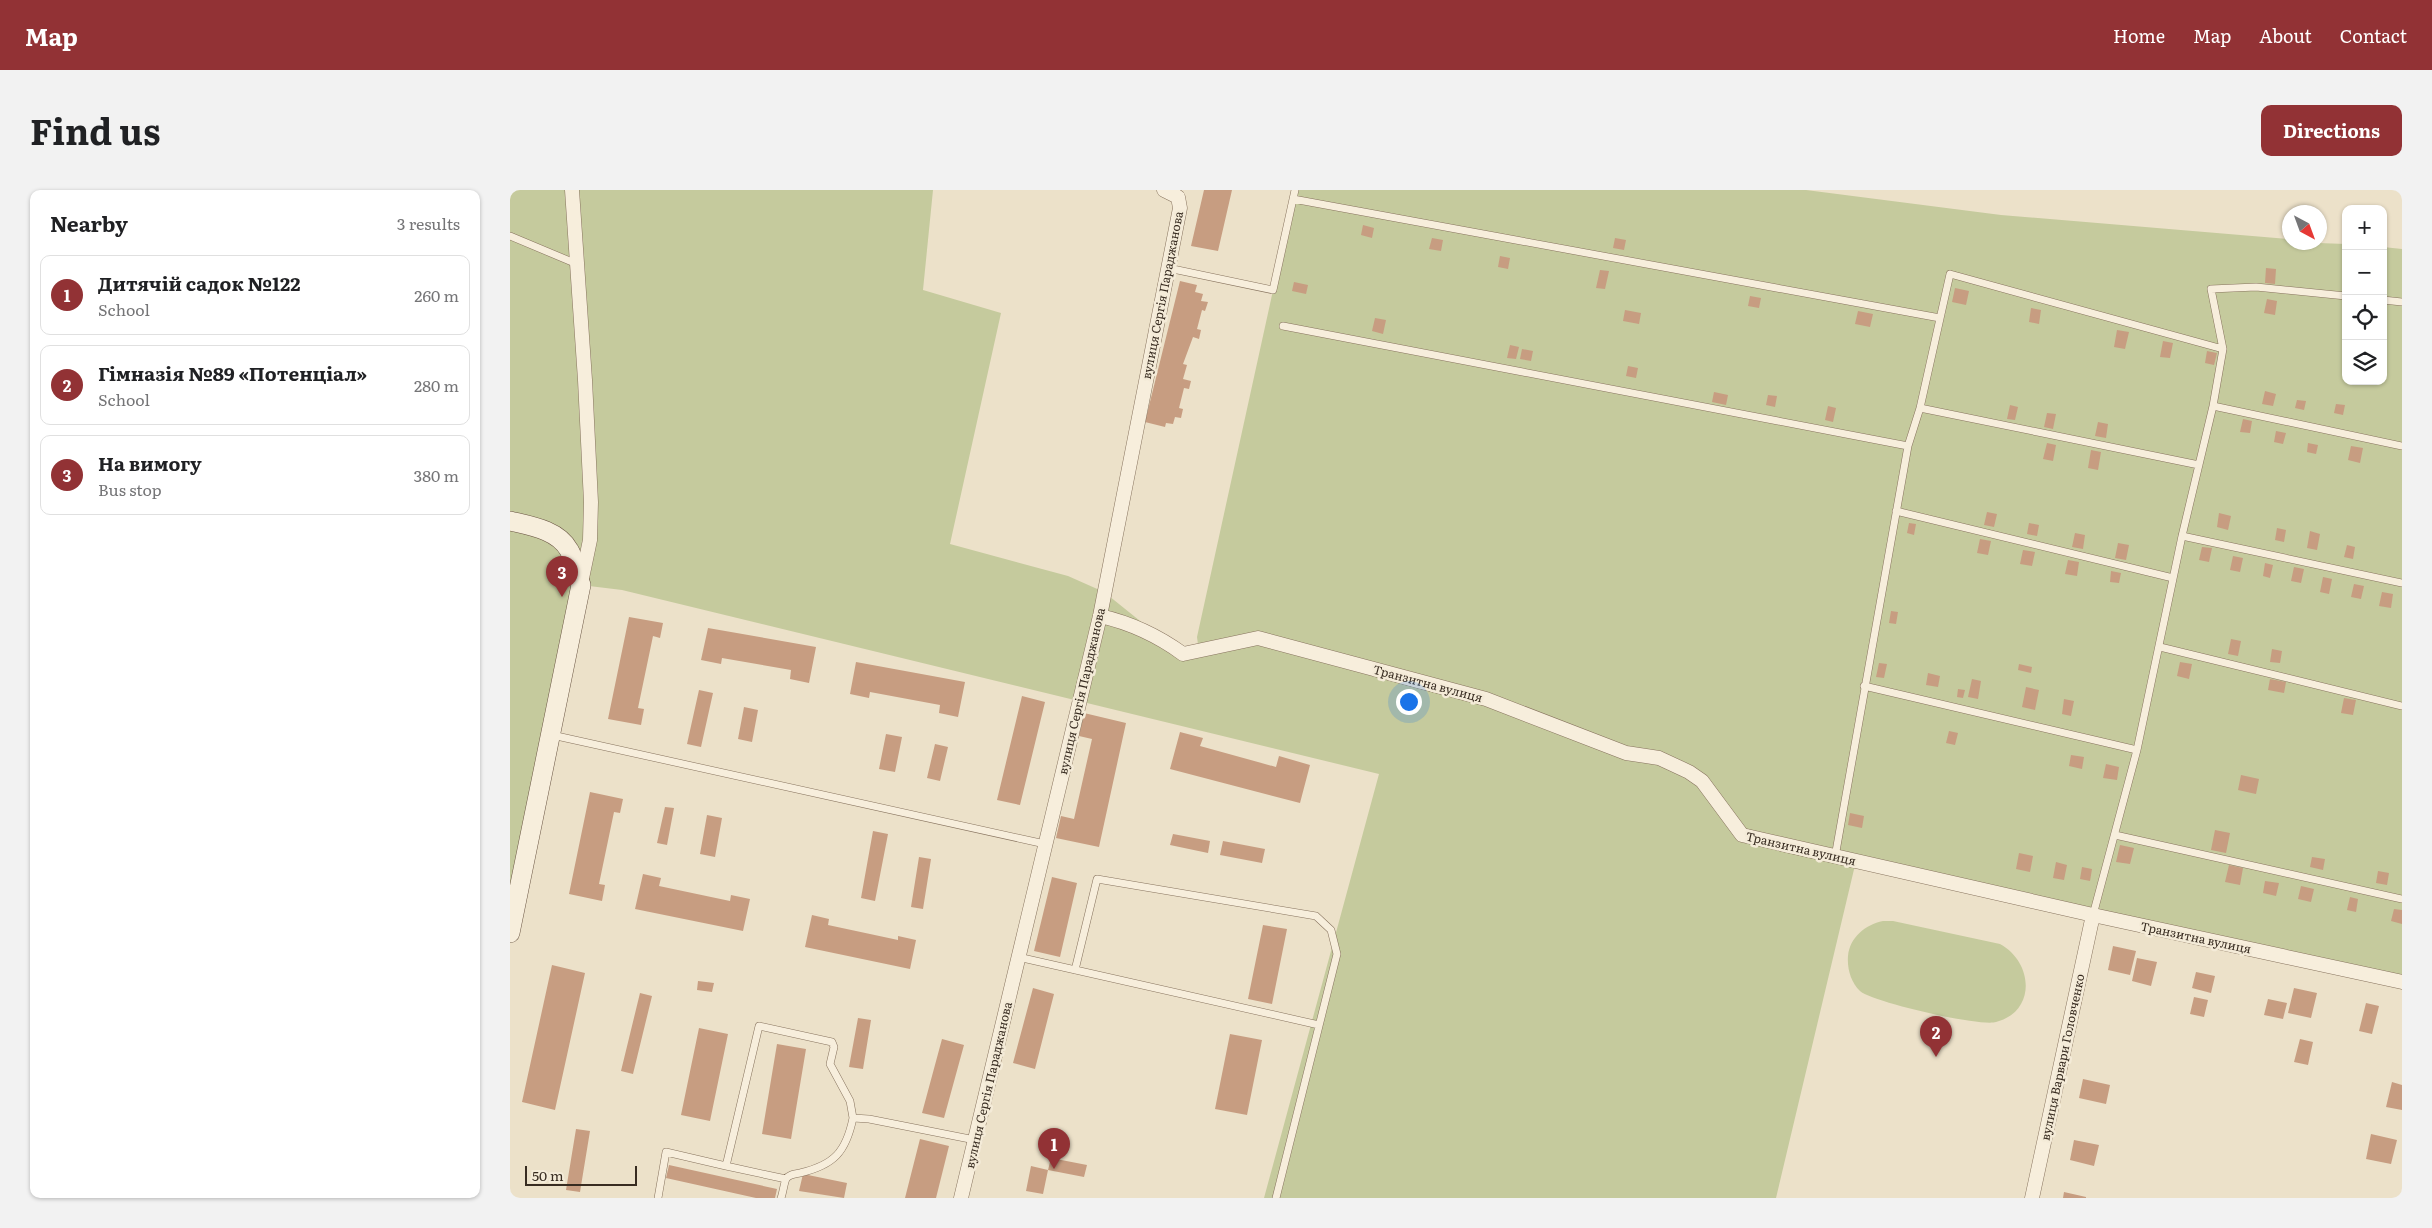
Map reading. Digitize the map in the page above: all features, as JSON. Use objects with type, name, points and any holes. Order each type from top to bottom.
[{"type":"street","points":[[510,933],[590,540],[591,502],[586,380],[572,190]]},
{"type":"street","name":"вулиця Сергія Параджанова","points":[[961,1198],[1100,616],[1180,208],[1178,197],[1164,190]]},
{"type":"street","points":[[510,521],[540,528],[562,541],[570,551],[581,585]]},
{"type":"street","name":"Транзитна вулиця","points":[[1100,616],[1129,623],[1165,641],[1183,654],[1258,638],[1486,699],[1626,752],[1659,758],[1689,772],[1702,781],[1742,835],[2093,915],[2402,982]]},
{"type":"street","name":"вулиця Варвари Головченко","points":[[2032,1198],[2093,915]]},
{"type":"lane","points":[[1168,268],[1273,290],[1295,190]]},
{"type":"lane","points":[[1293,199],[1940,318]]},
{"type":"lane","points":[[510,236],[577,264]]},
{"type":"lane","points":[[1835,857],[1908,446],[1920,408],[1950,274],[2223,349]]},
{"type":"lane","points":[[2093,915],[2137,750],[2182,536],[2213,406],[2223,349],[2211,289],[2256,287],[2342,296]]},
{"type":"lane","points":[[2387,300],[2402,302]]},
{"type":"lane","points":[[1282,326],[1908,446]]},
{"type":"lane","points":[[2213,406],[2402,446]]},
{"type":"lane","points":[[1920,408],[2199,465]]},
{"type":"lane","points":[[1896,510],[2173,578]]},
{"type":"lane","points":[[2182,536],[2402,583]]},
{"type":"lane","points":[[2160,647],[2402,706]]},
{"type":"lane","points":[[1864,686],[2137,750]]},
{"type":"lane","points":[[550,735],[1045,844]]},
{"type":"lane","points":[[2115,835],[2402,899]]},
{"type":"lane","points":[[1075,970],[1097,880],[1316,916],[1331,930],[1337,954],[1276,1198]]},
{"type":"lane","points":[[1018,957],[1320,1025]]},
{"type":"lane","points":[[726,1166],[759,1026],[832,1042],[834,1046],[830,1064],[850,1101],[853,1118],[849,1136],[838,1155],[824,1167],[791,1174],[786,1179],[781,1198]]},
{"type":"lane","points":[[853,1118],[869,1119],[975,1140]]},
{"type":"lane","points":[[658,1198],[666,1152],[786,1179]]},
{"type":"green space","points":[[510,190],[933,190],[923,290],[1001,313],[950,544],[1068,576],[1104,592],[1165,641],[1199,652],[1197,637],[1295,190],[1806,190],[2001,215],[2282,238],[2282,250],[2327,250],[2327,243],[2342,244],[2342,385],[2387,385],[2387,247],[2402,249],[2402,982],[1856,861],[1776,1198],[1264,1198],[1379,774],[622,590],[581,585],[510,933]]},
{"type":"green space","points":[[1883,921],[1893,921],[2000,944],[2011,952],[2019,962],[2024,974],[2026,986],[2019,1008],[2009,1016],[1996,1022],[1986,1023],[1926,1013],[1869,996],[1860,991],[1854,984],[1849,970],[1849,949],[1860,933],[1870,925]]},
{"type":"building","points":[[1204,190],[1232,190],[1218,251],[1191,246]]},
{"type":"building","points":[[1363,225],[1374,228],[1372,238],[1361,235]]},
{"type":"building","points":[[1432,238],[1443,240],[1441,251],[1429,249]]},
{"type":"building","points":[[1615,238],[1626,240],[1624,250],[1613,248]]},
{"type":"building","points":[[1500,256],[1510,258],[1508,269],[1498,267]]},
{"type":"building","points":[[2266,268],[2276,269],[2275,284],[2265,283]]},
{"type":"building","points":[[1600,270],[1609,271],[1605,289],[1596,288]]},
{"type":"building","points":[[1180,281],[1197,285],[1195,292],[1203,294],[1201,301],[1208,302],[1205,311],[1202,310],[1197,329],[1201,330],[1199,339],[1193,337],[1183,364],[1187,365],[1183,379],[1191,381],[1189,389],[1184,388],[1179,408],[1183,409],[1181,418],[1175,417],[1173,424],[1166,423],[1165,427],[1145,422]]},
{"type":"building","points":[[1294,282],[1308,285],[1306,294],[1292,291]]},
{"type":"building","points":[[1955,288],[1969,291],[1966,305],[1952,302]]},
{"type":"building","points":[[1750,296],[1761,298],[1759,308],[1748,306]]},
{"type":"building","points":[[2267,299],[2277,301],[2275,315],[2264,313]]},
{"type":"building","points":[[2031,308],[2041,310],[2039,324],[2029,322]]},
{"type":"building","points":[[1625,310],[1641,313],[1639,324],[1623,321]]},
{"type":"building","points":[[1858,311],[1873,314],[1870,327],[1855,324]]},
{"type":"building","points":[[1375,318],[1386,320],[1383,334],[1372,331]]},
{"type":"building","points":[[2117,330],[2129,332],[2125,349],[2114,347]]},
{"type":"building","points":[[2163,341],[2173,343],[2170,358],[2160,357]]},
{"type":"building","points":[[1510,345],[1519,347],[1516,359],[1507,358]]},
{"type":"building","points":[[1522,349],[1533,351],[1531,361],[1520,359]]},
{"type":"building","points":[[2207,351],[2217,353],[2214,365],[2205,363]]},
{"type":"building","points":[[1628,366],[1638,368],[1636,378],[1626,376]]},
{"type":"building","points":[[2265,391],[2276,394],[2273,406],[2262,404]]},
{"type":"building","points":[[1714,392],[1728,395],[1726,405],[1712,402]]},
{"type":"building","points":[[1768,395],[1777,396],[1775,407],[1766,405]]},
{"type":"building","points":[[2297,400],[2306,401],[2304,410],[2295,408]]},
{"type":"building","points":[[2336,404],[2345,405],[2343,415],[2334,413]]},
{"type":"building","points":[[2010,405],[2018,407],[2015,420],[2007,419]]},
{"type":"building","points":[[1828,406],[1836,408],[1833,422],[1825,420]]},
{"type":"building","points":[[2047,413],[2056,414],[2053,429],[2044,427]]},
{"type":"building","points":[[2243,419],[2252,421],[2250,433],[2240,432]]},
{"type":"building","points":[[2098,422],[2108,424],[2106,438],[2095,436]]},
{"type":"building","points":[[2276,431],[2286,433],[2283,444],[2274,442]]},
{"type":"building","points":[[2047,443],[2056,445],[2053,461],[2043,459]]},
{"type":"building","points":[[2308,443],[2318,445],[2316,454],[2307,452]]},
{"type":"building","points":[[2351,446],[2363,448],[2360,463],[2348,460]]},
{"type":"building","points":[[2091,450],[2101,452],[2098,470],[2088,468]]},
{"type":"building","points":[[1987,512],[1997,514],[1994,527],[1984,525]]},
{"type":"building","points":[[2219,513],[2231,516],[2228,530],[2217,527]]},
{"type":"building","points":[[1909,523],[1916,524],[1914,535],[1907,533]]},
{"type":"building","points":[[2029,523],[2039,525],[2037,536],[2027,534]]},
{"type":"building","points":[[2277,528],[2286,530],[2284,542],[2275,540]]},
{"type":"building","points":[[2310,531],[2320,534],[2317,550],[2307,548]]},
{"type":"building","points":[[2075,533],[2085,535],[2083,549],[2072,547]]},
{"type":"building","points":[[1980,539],[1991,541],[1988,555],[1977,553]]},
{"type":"building","points":[[2118,543],[2129,545],[2126,560],[2115,558]]},
{"type":"building","points":[[2347,545],[2355,547],[2353,559],[2344,557]]},
{"type":"building","points":[[2202,547],[2212,548],[2209,562],[2199,560]]},
{"type":"building","points":[[2023,550],[2035,552],[2032,566],[2020,564]]},
{"type":"building","points":[[2233,556],[2243,558],[2240,572],[2230,570]]},
{"type":"building","points":[[2068,560],[2079,562],[2077,576],[2065,574]]},
{"type":"building","points":[[2265,563],[2273,565],[2270,578],[2263,576]]},
{"type":"building","points":[[2294,567],[2304,569],[2301,583],[2291,581]]},
{"type":"building","points":[[2111,571],[2121,573],[2119,583],[2110,582]]},
{"type":"building","points":[[2323,577],[2332,579],[2329,594],[2320,592]]},
{"type":"building","points":[[2354,584],[2364,586],[2361,599],[2351,597]]},
{"type":"building","points":[[2382,592],[2393,594],[2391,608],[2379,606]]},
{"type":"building","points":[[1891,611],[1898,612],[1896,624],[1889,623]]},
{"type":"building","points":[[629,617],[663,623],[660,638],[653,636],[638,708],[644,709],[641,725],[608,719]]},
{"type":"building","points":[[708,628],[816,647],[809,683],[790,679],[791,670],[722,658],[721,664],[701,660]]},
{"type":"building","points":[[2231,639],[2241,641],[2238,656],[2228,654]]},
{"type":"building","points":[[2272,649],[2282,651],[2280,663],[2270,662]]},
{"type":"building","points":[[856,662],[965,682],[958,717],[939,713],[940,705],[870,692],[869,698],[850,694]]},
{"type":"building","points":[[2180,662],[2192,664],[2189,679],[2177,676]]},
{"type":"building","points":[[1879,663],[1887,664],[1884,678],[1876,677]]},
{"type":"building","points":[[2019,664],[2032,667],[2031,673],[2018,670]]},
{"type":"building","points":[[1928,673],[1940,676],[1938,687],[1926,685]]},
{"type":"building","points":[[1972,679],[1981,681],[1978,699],[1968,697]]},
{"type":"building","points":[[2270,679],[2286,682],[2284,693],[2268,690]]},
{"type":"building","points":[[2026,687],[2039,690],[2035,710],[2022,707]]},
{"type":"building","points":[[1958,689],[1965,690],[1963,698],[1957,697]]},
{"type":"building","points":[[699,690],[713,693],[701,747],[687,744]]},
{"type":"building","points":[[1022,696],[1045,702],[1020,805],[997,800]]},
{"type":"building","points":[[2344,698],[2356,700],[2353,715],[2341,713]]},
{"type":"building","points":[[2064,699],[2074,701],[2071,716],[2062,714]]},
{"type":"building","points":[[744,707],[758,710],[752,742],[738,739]]},
{"type":"building","points":[[1084,713],[1126,723],[1099,847],[1056,838],[1061,816],[1074,819],[1092,739],[1079,736]]},
{"type":"building","points":[[1949,731],[1958,733],[1955,745],[1946,743]]},
{"type":"building","points":[[1180,732],[1203,738],[1200,746],[1276,767],[1279,756],[1310,765],[1300,803],[1170,769]]},
{"type":"building","points":[[886,734],[902,737],[895,772],[879,769]]},
{"type":"building","points":[[935,744],[948,747],[940,781],[927,778]]},
{"type":"building","points":[[2071,755],[2084,757],[2082,769],[2069,766]]},
{"type":"building","points":[[2106,764],[2119,767],[2117,780],[2103,778]]},
{"type":"building","points":[[2241,775],[2259,779],[2256,794],[2238,790]]},
{"type":"building","points":[[590,792],[623,799],[620,813],[614,812],[599,884],[605,885],[602,901],[569,894]]},
{"type":"building","points":[[665,807],[674,808],[667,845],[657,843]]},
{"type":"building","points":[[1850,813],[1864,816],[1862,828],[1848,825]]},
{"type":"building","points":[[707,815],[722,818],[715,857],[700,854]]},
{"type":"building","points":[[2215,830],[2230,833],[2226,853],[2211,850]]},
{"type":"building","points":[[873,831],[888,834],[875,901],[861,898]]},
{"type":"building","points":[[1173,834],[1210,841],[1208,853],[1170,845]]},
{"type":"building","points":[[1223,841],[1265,849],[1262,863],[1220,855]]},
{"type":"building","points":[[2120,845],[2134,848],[2130,864],[2116,862]]},
{"type":"building","points":[[2019,853],[2033,856],[2030,872],[2016,869]]},
{"type":"building","points":[[919,857],[931,859],[923,909],[911,907]]},
{"type":"building","points":[[2312,857],[2325,859],[2323,870],[2310,867]]},
{"type":"building","points":[[2056,862],[2067,865],[2064,880],[2053,878]]},
{"type":"building","points":[[2229,865],[2243,868],[2240,885],[2225,882]]},
{"type":"building","points":[[2082,867],[2092,869],[2090,881],[2080,879]]},
{"type":"building","points":[[2378,871],[2389,873],[2387,885],[2376,883]]},
{"type":"building","points":[[643,874],[661,878],[659,886],[730,901],[731,895],[750,899],[743,931],[635,909]]},
{"type":"building","points":[[1052,877],[1077,883],[1060,957],[1034,951]]},
{"type":"building","points":[[2265,881],[2279,883],[2276,896],[2263,893]]},
{"type":"building","points":[[2301,886],[2314,889],[2311,902],[2298,899]]},
{"type":"building","points":[[2350,897],[2358,899],[2356,912],[2347,910]]},
{"type":"building","points":[[2394,909],[2402,910],[2402,924],[2391,921]]},
{"type":"building","points":[[812,915],[829,919],[828,925],[898,940],[898,936],[916,940],[910,969],[805,947]]},
{"type":"building","points":[[1263,925],[1287,929],[1272,1004],[1248,999]]},
{"type":"building","points":[[2113,946],[2136,951],[2130,975],[2108,970]]},
{"type":"building","points":[[2137,958],[2157,962],[2151,986],[2132,981]]},
{"type":"building","points":[[552,965],[585,973],[555,1110],[522,1102]]},
{"type":"building","points":[[2196,972],[2215,976],[2211,993],[2192,988]]},
{"type":"building","points":[[698,981],[714,983],[712,992],[697,990]]},
{"type":"building","points":[[1033,988],[1054,994],[1035,1069],[1013,1063]]},
{"type":"building","points":[[2294,988],[2317,993],[2311,1018],[2288,1013]]},
{"type":"building","points":[[640,993],[652,996],[633,1074],[621,1071]]},
{"type":"building","points":[[2194,997],[2208,1000],[2204,1017],[2190,1014]]},
{"type":"building","points":[[2268,999],[2287,1003],[2283,1019],[2264,1015]]},
{"type":"building","points":[[2366,1003],[2379,1006],[2372,1034],[2359,1031]]},
{"type":"building","points":[[858,1018],[871,1020],[863,1069],[849,1067]]},
{"type":"building","points":[[699,1028],[728,1034],[710,1121],[681,1115]]},
{"type":"building","points":[[1230,1034],[1262,1040],[1247,1115],[1215,1109]]},
{"type":"building","points":[[942,1039],[964,1045],[944,1118],[922,1113]]},
{"type":"building","points":[[2300,1039],[2313,1042],[2308,1065],[2294,1062]]},
{"type":"building","points":[[777,1044],[806,1049],[791,1139],[762,1134]]},
{"type":"building","points":[[2083,1079],[2110,1085],[2106,1104],[2079,1098]]},
{"type":"building","points":[[2392,1082],[2402,1085],[2402,1110],[2386,1107]]},
{"type":"building","points":[[576,1129],[590,1131],[580,1192],[566,1190]]},
{"type":"building","points":[[2371,1134],[2397,1140],[2391,1164],[2366,1159]]},
{"type":"building","points":[[920,1139],[949,1146],[936,1198],[905,1198]]},
{"type":"building","points":[[2074,1140],[2099,1145],[2094,1166],[2070,1160]]},
{"type":"building","points":[[1051,1158],[1087,1165],[1084,1177],[1048,1170]]},
{"type":"building","points":[[669,1165],[777,1189],[775,1198],[756,1198],[666,1178]]},
{"type":"building","points":[[1031,1166],[1048,1170],[1043,1194],[1026,1191]]},
{"type":"building","points":[[803,1174],[847,1183],[844,1198],[799,1191]]},
{"type":"building","points":[[2064,1192],[2086,1197],[2086,1198],[2063,1198]]},
{"type":"place","name":"На вимогу","points":[[562,597]]},
{"type":"place","name":"Гімназія №89 «Потенціал»","points":[[1936,1057]]},
{"type":"place","name":"Дитячій садок №122","points":[[1054,1169]]}]
